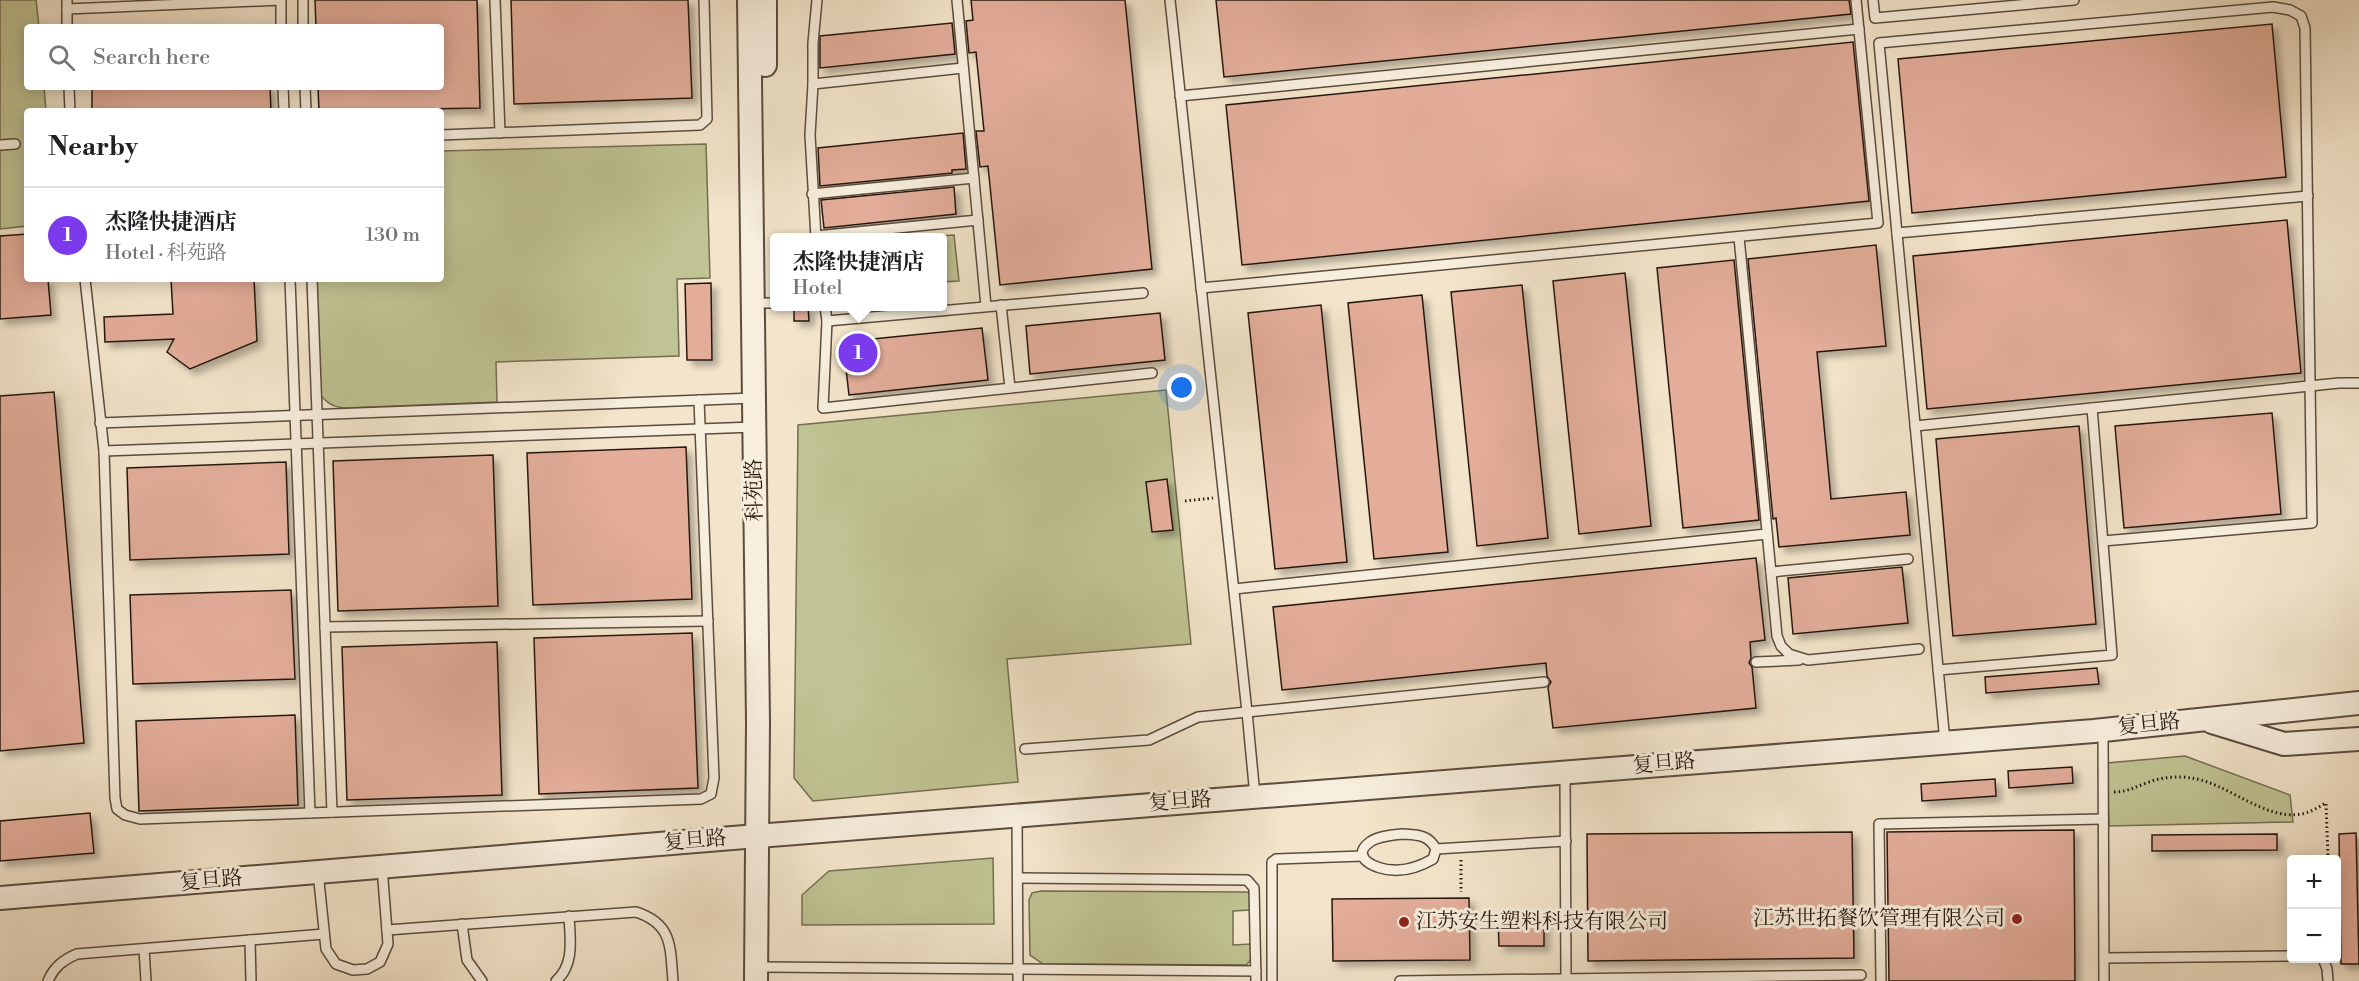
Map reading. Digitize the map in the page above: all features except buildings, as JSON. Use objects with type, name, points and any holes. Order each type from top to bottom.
[{"type":"street","name":"科苑路","points":[[749,0],[754,427],[764,835]]},
{"type":"street","name":"科苑路","points":[[762,974],[770,303],[765,0]]},
{"type":"street","name":"复旦路","points":[[0,898],[764,835],[2103,730],[2359,703]]},
{"type":"street","points":[[2202,719],[2284,744],[2359,739]]},
{"type":"lane","points":[[67,24],[67,4],[280,0],[281,24]]},
{"type":"lane","points":[[303,0],[303,24]]},
{"type":"lane","points":[[495,0],[500,133]]},
{"type":"lane","points":[[444,135],[700,125],[707,119],[704,0]]},
{"type":"lane","points":[[816,233],[810,135],[817,0]]},
{"type":"lane","points":[[957,0],[986,306]]},
{"type":"lane","points":[[1170,0],[1255,796]]},
{"type":"lane","points":[[1201,288],[1878,223],[1857,0]]},
{"type":"lane","points":[[1873,0],[1875,18],[2074,0]]},
{"type":"lane","points":[[1945,742],[1879,44],[2273,7],[2290,10],[2301,16],[2306,28],[2312,523],[2103,541]]},
{"type":"lane","points":[[1180,96],[1859,28]]},
{"type":"lane","points":[[813,84],[963,68]]},
{"type":"lane","points":[[69,90],[70,108]]},
{"type":"lane","points":[[283,90],[284,108]]},
{"type":"lane","points":[[305,90],[306,108]]},
{"type":"lane","points":[[0,145],[15,144]]},
{"type":"lane","points":[[812,194],[974,178]]},
{"type":"lane","points":[[1897,233],[2308,196]]},
{"type":"lane","points":[[854,233],[978,220]]},
{"type":"lane","points":[[1739,237],[1777,636],[1789,654],[1808,660]]},
{"type":"lane","points":[[85,282],[104,451],[117,809],[125,815],[140,819],[701,799],[711,794],[714,778],[699,400]]},
{"type":"lane","points":[[290,282],[310,813]]},
{"type":"lane","points":[[312,282],[332,812]]},
{"type":"lane","points":[[947,310],[1143,293]]},
{"type":"lane","points":[[1001,305],[1010,388]]},
{"type":"lane","points":[[826,311],[823,408],[1152,373]]},
{"type":"lane","points":[[827,321],[933,311]]},
{"type":"lane","points":[[1915,426],[2359,383]]},
{"type":"lane","points":[[100,423],[754,398]]},
{"type":"lane","points":[[1938,670],[2112,655],[2092,408]]},
{"type":"lane","points":[[104,451],[754,427]]},
{"type":"lane","points":[[1234,589],[1767,534]]},
{"type":"lane","points":[[1771,572],[1908,560]]},
{"type":"lane","points":[[325,627],[708,621]]},
{"type":"lane","points":[[1756,662],[1808,660],[1919,649]]},
{"type":"lane","points":[[1025,749],[1149,740],[1198,717],[1544,682]]},
{"type":"lane","points":[[2103,730],[2104,981]]},
{"type":"lane","points":[[1565,772],[1566,980]]},
{"type":"lane","points":[[1017,815],[1018,981]]},
{"type":"lane","points":[[1881,981],[1879,824],[2103,819]]},
{"type":"lane","points":[[1402,834],[1423,836],[1432,840],[1436,849],[1433,859],[1423,865],[1394,871],[1378,868],[1366,862],[1363,856],[1365,847],[1371,840],[1402,834]]},
{"type":"lane","points":[[1436,849],[1566,841]]},
{"type":"lane","points":[[1272,981],[1272,862],[1276,859],[1363,856]]},
{"type":"lane","points":[[318,872],[326,949],[336,964],[353,970],[367,969],[380,962],[388,944],[382,867]]},
{"type":"lane","points":[[762,974],[1018,970],[1256,976],[1254,888],[1247,880],[1018,879]]},
{"type":"lane","points":[[387,930],[636,912],[652,917],[663,926],[669,941],[673,981]]},
{"type":"lane","points":[[556,981],[562,975],[570,958],[569,916]]},
{"type":"lane","points":[[462,924],[467,960],[482,981]]},
{"type":"lane","points":[[48,981],[52,972],[64,960],[77,954],[324,934]]},
{"type":"lane","points":[[250,940],[251,981]]},
{"type":"lane","points":[[144,949],[146,981]]},
{"type":"lane","points":[[2104,958],[2287,956]]},
{"type":"lane","points":[[2325,963],[2328,981]]},
{"type":"lane","points":[[360,969],[361,981]]},
{"type":"lane","points":[[1400,981],[1861,975]]},
{"type":"path","points":[[1185,501],[1224,496]]},
{"type":"path","points":[[2103,793],[2125,792],[2151,781],[2176,777],[2193,778],[2208,783],[2270,810],[2289,815],[2310,812],[2326,803],[2328,855]]},
{"type":"path","points":[[1461,847],[1461,892]]},
{"type":"green space","points":[[0,0],[36,0],[39,24],[24,24],[24,90],[44,90],[46,108],[24,108],[24,226],[0,229]]},
{"type":"green space","points":[[706,144],[710,278],[677,279],[679,356],[496,362],[497,402],[345,408],[326,401],[318,390],[315,282],[444,282],[444,151]]},
{"type":"green space","points":[[947,235],[954,235],[959,281],[947,282]]},
{"type":"green space","points":[[1166,390],[1191,644],[1007,659],[1018,782],[813,801],[794,778],[798,425]]},
{"type":"green space","points":[[2185,756],[2290,795],[2293,822],[2109,826],[2107,763]]},
{"type":"green space","points":[[993,858],[994,924],[802,925],[802,895],[829,871]]},
{"type":"green space","points":[[1041,891],[1247,892],[1250,894],[1250,910],[1233,911],[1233,945],[1251,944],[1251,960],[1246,965],[1043,964],[1030,955],[1029,900],[1032,893]]},
{"type":"place","name":"杰隆快捷酒店","points":[[858,353]]},
{"type":"place","name":"江苏世拓餐饮管理有限公司","points":[[2017,919]]},
{"type":"place","name":"江苏安生塑料科技有限公司","points":[[1404,922]]}]
